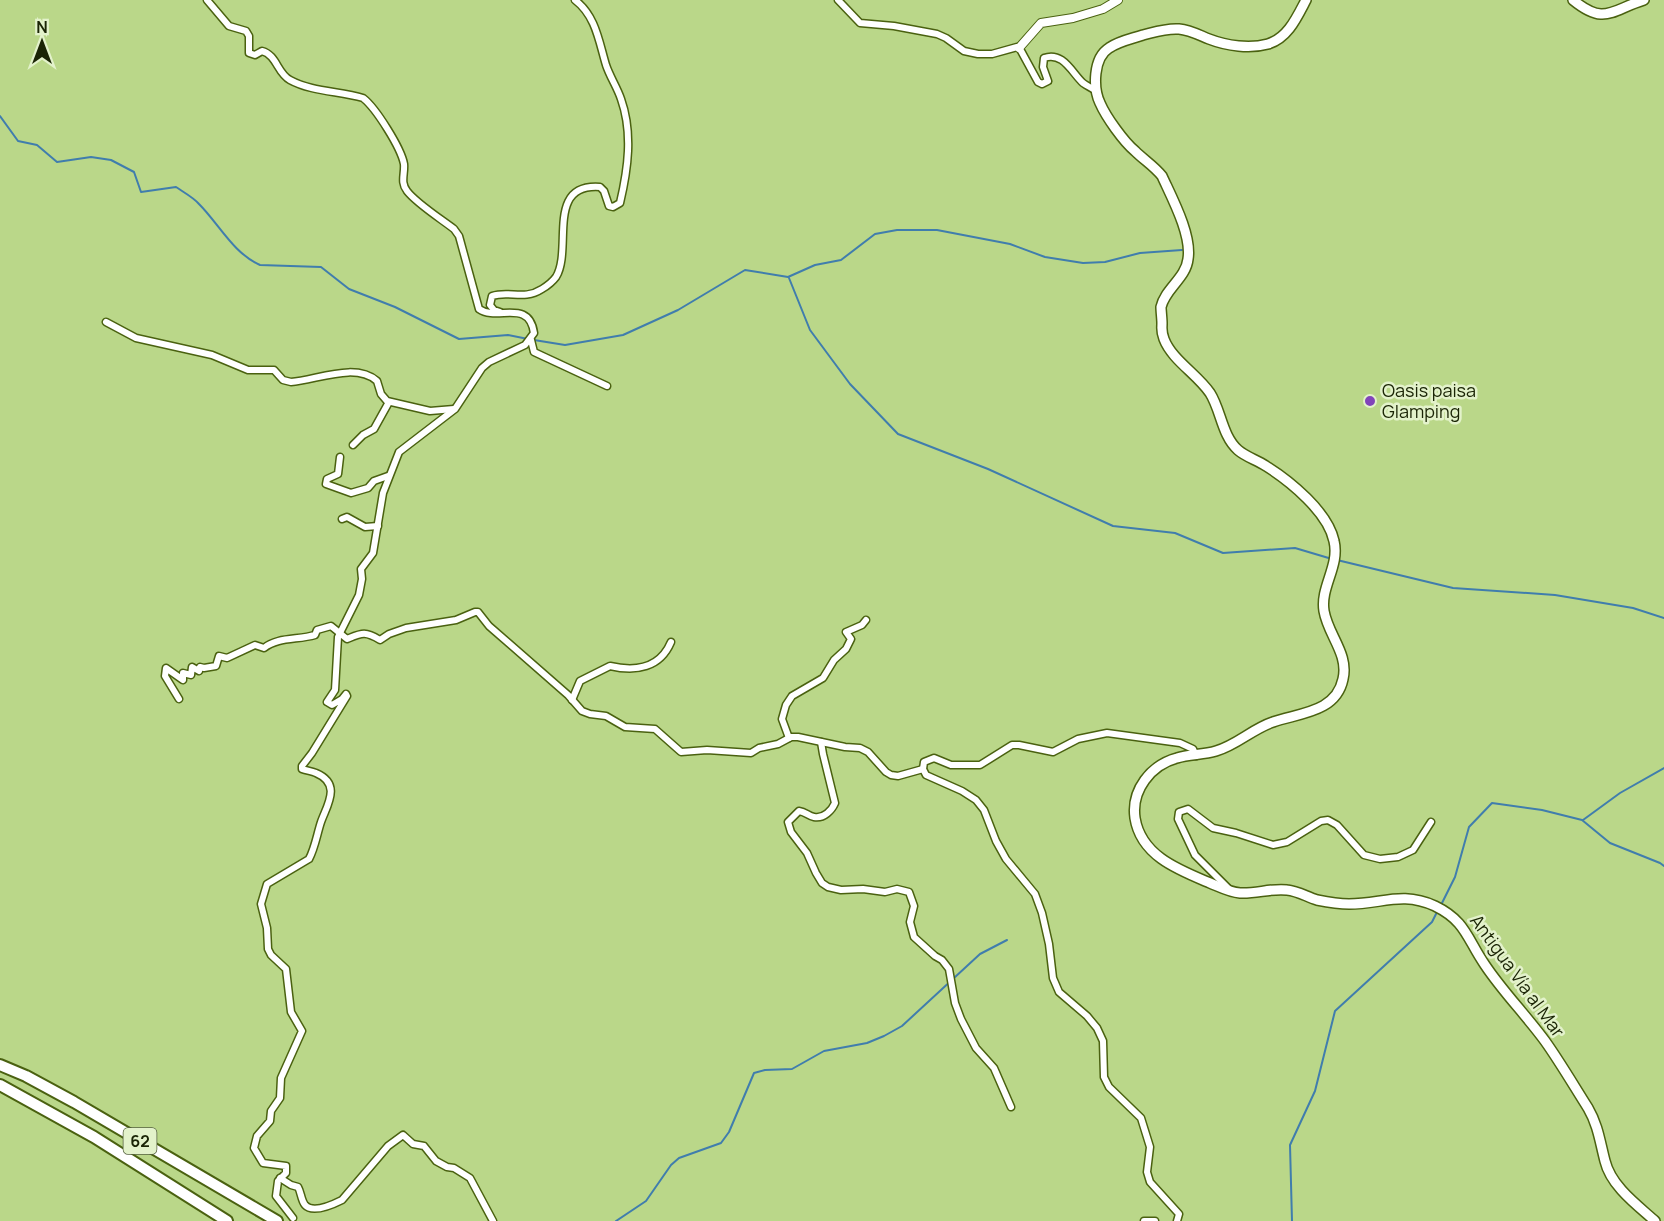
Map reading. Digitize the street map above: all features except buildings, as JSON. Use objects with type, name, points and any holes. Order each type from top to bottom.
[{"type":"highway","name":"62","points":[[0,1065],[74,1102],[277,1221]]},
{"type":"highway","name":"62","points":[[0,1085],[94,1137],[227,1221]]},
{"type":"main road","points":[[1096,91],[1095,80],[1100,59],[1106,49],[1119,42],[1158,30],[1178,29],[1225,44],[1255,47],[1271,43],[1286,34],[1297,19],[1306,0]]},
{"type":"main road","points":[[1573,0],[1587,10],[1600,15],[1610,14],[1644,0]]},
{"type":"main road","name":"Antigua Vía al Mar","points":[[1096,91],[1100,103],[1122,137],[1162,176],[1187,237],[1188,265],[1162,304],[1162,332],[1165,341],[1173,353],[1200,379],[1212,397],[1232,444],[1239,451],[1265,465],[1297,488],[1321,515],[1334,541],[1334,560],[1323,603],[1327,624],[1343,657],[1344,668],[1342,684],[1331,699],[1318,710],[1272,722],[1229,747],[1196,756],[1180,756],[1164,762],[1151,771],[1142,782],[1136,803],[1135,817],[1144,840],[1152,851],[1167,864],[1233,893],[1254,894],[1285,889],[1315,899],[1345,904],[1411,898],[1439,908],[1460,921],[1483,963],[1544,1040],[1592,1116],[1599,1132],[1609,1173],[1631,1200],[1652,1219]]},
{"type":"street","points":[[207,0],[229,26],[239,27],[246,31],[249,36],[249,53],[255,55],[262,51],[269,53],[289,80],[313,88],[363,98],[369,102],[378,113],[404,161],[402,180],[408,192],[454,229],[459,236],[479,309],[490,315],[501,312]]},
{"type":"street","points":[[575,0],[588,16],[599,37],[605,63],[621,99],[627,135],[627,175],[620,203],[613,207],[609,206],[604,191],[600,187],[585,188],[576,193],[564,211],[560,262],[556,277],[543,289],[530,295],[499,294],[492,296],[490,305],[494,310],[501,312],[522,314],[533,325],[534,351],[607,386]]},
{"type":"street","points":[[838,0],[860,22],[937,34],[964,51],[992,54],[1014,47],[1019,48]]},
{"type":"street","points":[[1019,48],[1041,23],[1073,18],[1103,9],[1118,0]]},
{"type":"street","points":[[1019,48],[1039,83],[1048,81],[1043,61],[1049,56],[1066,63],[1083,83],[1096,91]]},
{"type":"street","points":[[106,322],[136,338],[212,356],[248,370],[274,370],[284,380],[291,382],[346,373],[363,373],[377,381],[381,394],[389,402],[430,411],[455,409]]},
{"type":"street","points":[[293,1218],[276,1196],[280,1178],[286,1173],[286,1166],[263,1163],[254,1143],[257,1136],[270,1122],[272,1111],[280,1098],[282,1078],[302,1031],[291,1012],[286,969],[268,949],[267,928],[261,904],[267,884],[309,859],[331,799],[331,788],[328,782],[316,773],[302,769],[302,766],[347,696],[346,694],[332,705],[327,702],[335,690],[336,642],[359,595],[361,569],[373,554],[388,476],[399,452],[455,409],[482,368],[489,362],[525,345],[532,337]]},
{"type":"street","points":[[353,445],[363,435],[374,429],[389,402]]},
{"type":"street","points":[[340,457],[338,474],[327,478],[326,484],[340,491],[351,494],[368,488],[374,481],[388,476]]},
{"type":"street","points":[[342,519],[347,517],[365,526],[378,526]]},
{"type":"street","points":[[179,699],[165,676],[166,668],[183,680],[183,673],[191,675],[192,667],[199,671],[200,667],[204,669],[216,666],[219,656],[227,658],[255,645],[264,648],[272,642],[302,639],[315,635],[317,630],[331,626],[347,639],[364,633],[380,640],[406,628],[456,620],[478,612],[489,626],[582,711],[606,716],[625,727],[655,729],[681,752],[715,750],[751,753],[759,748],[798,736],[860,748],[868,752],[891,775],[898,776],[923,769]]},
{"type":"street","points":[[789,738],[782,719],[786,705],[792,696],[823,678],[834,660],[846,649],[851,639],[846,632],[862,625],[866,620]]},
{"type":"street","points":[[572,700],[580,681],[595,672],[610,666],[624,669],[642,668],[657,662],[671,642]]},
{"type":"street","points":[[1177,1221],[1179,1214],[1174,1206],[1150,1182],[1147,1172],[1150,1147],[1141,1118],[1109,1087],[1104,1077],[1103,1041],[1097,1028],[1087,1016],[1066,1000],[1056,985],[1047,934],[1035,894],[1006,859],[984,810],[976,800],[926,775],[923,769],[924,762],[928,759],[934,758],[951,765],[980,765],[1012,745],[1053,752],[1083,737],[1107,733],[1180,743],[1194,749],[1196,756]]},
{"type":"street","points":[[821,742],[836,803],[827,813],[819,817],[799,811],[788,822],[791,832],[807,853],[822,883],[828,887],[841,890],[897,889],[909,892],[914,906],[910,922],[914,937],[942,960],[949,969],[955,1003],[961,1019],[976,1048],[994,1068],[1011,1107]]},
{"type":"street","points":[[1233,893],[1195,855],[1178,819],[1179,812],[1188,809],[1213,828],[1236,832],[1273,845],[1287,842],[1321,821],[1328,820],[1337,825],[1364,855],[1380,859],[1398,857],[1413,850],[1431,822]]},
{"type":"street","points":[[280,1178],[298,1187],[308,1207],[318,1209],[333,1204],[342,1200],[388,1146],[403,1135],[414,1144],[424,1146],[436,1161],[470,1178],[492,1221]]},
{"type":"street","points":[[1144,1221],[1155,1221]]},
{"type":"waterway","points":[[0,116],[18,141],[37,145],[57,162],[91,157],[111,160],[134,172],[141,192],[176,187],[197,201],[227,238],[250,260],[260,265],[321,267],[349,289],[395,307],[459,339],[508,335],[528,339]]},
{"type":"waterway","points":[[534,340],[565,345],[623,335],[678,310],[745,270],[788,277],[815,265],[841,260],[875,234],[897,230],[937,230],[1010,244],[1045,257],[1083,263],[1105,262],[1140,253],[1182,250]]},
{"type":"waterway","points":[[789,278],[810,330],[850,384],[898,434],[988,469],[1113,526],[1175,533],[1223,553],[1295,548],[1332,559]]},
{"type":"waterway","points":[[1337,560],[1453,588],[1555,595],[1633,608],[1664,618]]},
{"type":"waterway","points":[[1583,820],[1620,793],[1664,768]]},
{"type":"waterway","points":[[1441,905],[1455,877],[1469,827],[1492,803],[1542,810],[1582,820],[1610,843],[1664,866]]},
{"type":"waterway","points":[[1292,1221],[1290,1145],[1315,1091],[1335,1011],[1432,922],[1438,910]]},
{"type":"waterway","points":[[616,1221],[646,1201],[671,1165],[679,1158],[721,1143],[729,1132],[754,1073],[765,1070],[792,1069],[824,1051],[867,1043],[884,1036],[902,1026],[980,954],[1007,940]]},
{"type":"place","name":"Oasis paisa Glamping","points":[[1370,401]]}]
